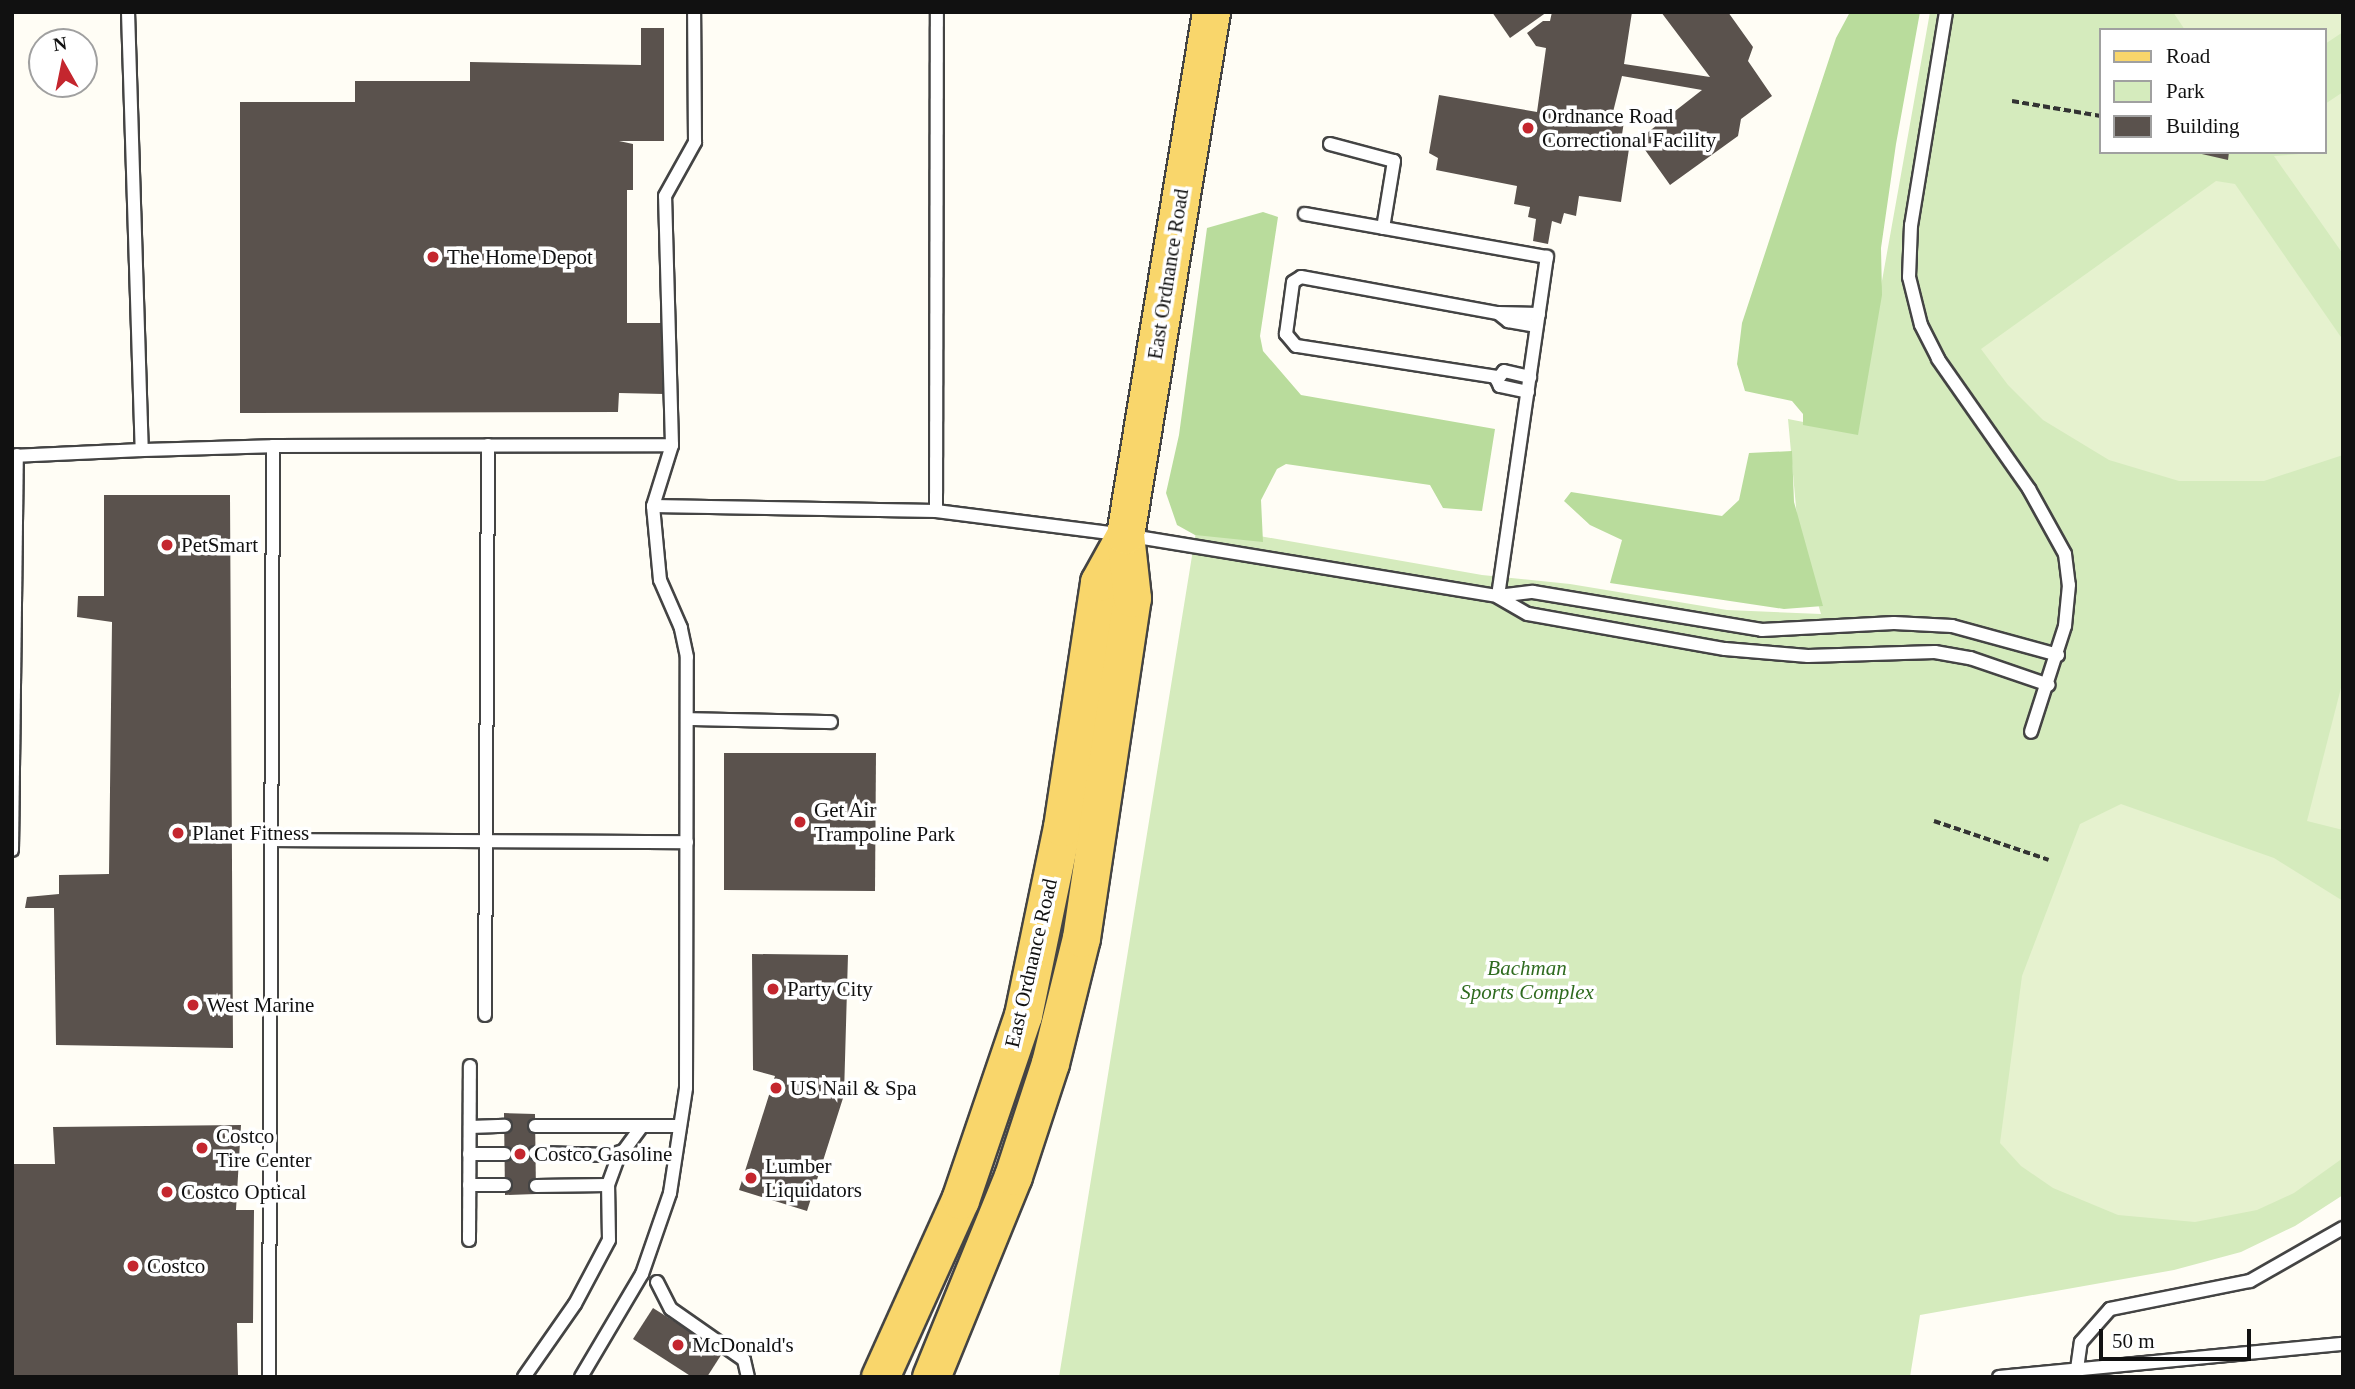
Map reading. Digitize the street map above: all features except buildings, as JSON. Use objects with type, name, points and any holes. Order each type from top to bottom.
[{"type":"main road","name":"East Ordnance Road","points":[[931,1377],[1013,1176],[1050,1063],[1081,938],[1132,598],[1125,535],[1211,12]]},
{"type":"main road","name":"East Ordnance Road","points":[[880,1377],[960,1200],[1023,1015],[1062,827],[1099,582],[1125,535]]},
{"type":"lane","points":[[128,12],[142,450]]},
{"type":"lane","points":[[581,1377],[642,1274],[670,1193],[686,1088],[687,657],[681,628],[660,580],[653,506],[673,445],[665,196],[695,142],[694,12]]},
{"type":"lane","points":[[936,510],[937,12]]},
{"type":"lane","points":[[1946,12],[1911,225],[1909,277],[1921,325],[1938,359],[2058,536],[2069,585],[2058,655],[2031,732]]},
{"type":"lane","points":[[1330,144],[1394,161],[1383,228]]},
{"type":"lane","points":[[1305,214],[1547,257],[1498,596]]},
{"type":"lane","points":[[1530,377],[1504,371],[1497,377],[1296,345],[1286,334],[1293,282],[1301,277],[1498,313],[1508,321],[1538,320]]},
{"type":"lane","points":[[1497,377],[1500,386],[1528,392]]},
{"type":"lane","points":[[485,1015],[488,445]]},
{"type":"lane","points":[[12,850],[15,456],[273,446],[673,445]]},
{"type":"lane","points":[[269,1377],[273,446]]},
{"type":"lane","points":[[653,506],[936,510],[1125,535],[1498,596],[1533,592],[1762,630],[1895,623],[1952,626],[2058,655]]},
{"type":"lane","points":[[1498,596],[1528,614],[1725,649],[1808,656],[1935,652],[1970,658],[2049,685]]},
{"type":"lane","points":[[687,719],[831,722]]},
{"type":"lane","points":[[271,839],[687,842]]},
{"type":"lane","points":[[469,1240],[470,1066]]},
{"type":"lane","points":[[470,1127],[505,1126]]},
{"type":"lane","points":[[535,1126],[680,1126]]},
{"type":"lane","points":[[524,1377],[575,1304],[608,1240],[608,1185],[624,1151],[642,1126]]},
{"type":"lane","points":[[535,1153],[611,1155],[624,1151]]},
{"type":"lane","points":[[470,1154],[505,1154]]},
{"type":"lane","points":[[469,1185],[505,1185]]},
{"type":"lane","points":[[536,1186],[608,1185]]},
{"type":"lane","points":[[2077,1369],[2081,1342],[2110,1309],[2250,1281],[2343,1228]]},
{"type":"lane","points":[[657,1282],[671,1309],[744,1360],[748,1377]]},
{"type":"lane","points":[[1999,1377],[2343,1344]]},
{"type":"path","points":[[2012,101],[2100,116]]},
{"type":"path","points":[[1934,821],[2049,860]]},
{"type":"green space","points":[[1850,12],[1920,12],[1896,144],[1881,248],[1882,295],[1858,435],[1803,425],[1803,414],[1792,401],[1745,391],[1737,364],[1742,323],[1836,38]]},
{"type":"green space","name":"Bachman Sports Complex","points":[[1930,12],[2343,12],[2343,1195],[2295,1226],[2241,1252],[2174,1270],[1920,1315],[1910,1377],[1059,1377],[1197,525],[1482,575],[1570,584],[1727,610],[1821,614],[1799,540],[1788,419],[1855,432]]},
{"type":"green space","points":[[2173,12],[2343,12],[2343,32],[2327,43],[2327,28],[2184,28]]},
{"type":"green space","points":[[2343,92],[2343,254],[2274,156],[2327,154],[2327,103]]},
{"type":"green space","points":[[2216,181],[2235,184],[2343,340],[2343,455],[2264,481],[2179,481],[2109,460],[2043,420],[2008,385],[1981,349]]},
{"type":"green space","points":[[1263,212],[1278,217],[1260,336],[1263,351],[1301,395],[1495,429],[1482,511],[1443,508],[1430,485],[1286,464],[1277,469],[1261,500],[1263,542],[1195,535],[1177,525],[1166,493],[1179,435],[1207,228]]},
{"type":"green space","points":[[1792,451],[1794,502],[1823,606],[1784,609],[1610,583],[1622,540],[1590,525],[1564,501],[1571,492],[1722,516],[1739,500],[1749,453]]},
{"type":"green space","points":[[2343,680],[2343,830],[2307,821]]},
{"type":"green space","points":[[2121,804],[2274,858],[2343,901],[2343,1158],[2294,1193],[2257,1210],[2195,1222],[2118,1215],[2053,1188],[2021,1166],[2000,1143],[2022,976],[2080,824]]},
{"type":"place","name":"Ordnance Road Correctional Facility","points":[[1528,128]]},
{"type":"place","name":"The Home Depot","points":[[433,257]]},
{"type":"place","name":"PetSmart","points":[[167,545]]},
{"type":"place","name":"Get Air Trampoline Park","points":[[800,822]]},
{"type":"place","name":"Planet Fitness","points":[[178,833]]},
{"type":"place","name":"Party City","points":[[773,989]]},
{"type":"place","name":"West Marine","points":[[193,1005]]},
{"type":"place","name":"US Nail & Spa","points":[[776,1088]]},
{"type":"place","name":"Costco Tire Center","points":[[202,1148]]},
{"type":"place","name":"Costco Gasoline","points":[[520,1154]]},
{"type":"place","name":"Lumber Liquidators","points":[[751,1178]]},
{"type":"place","name":"Costco Optical","points":[[167,1192]]},
{"type":"place","name":"Costco","points":[[133,1266]]},
{"type":"place","name":"McDonald's","points":[[678,1345]]}]
